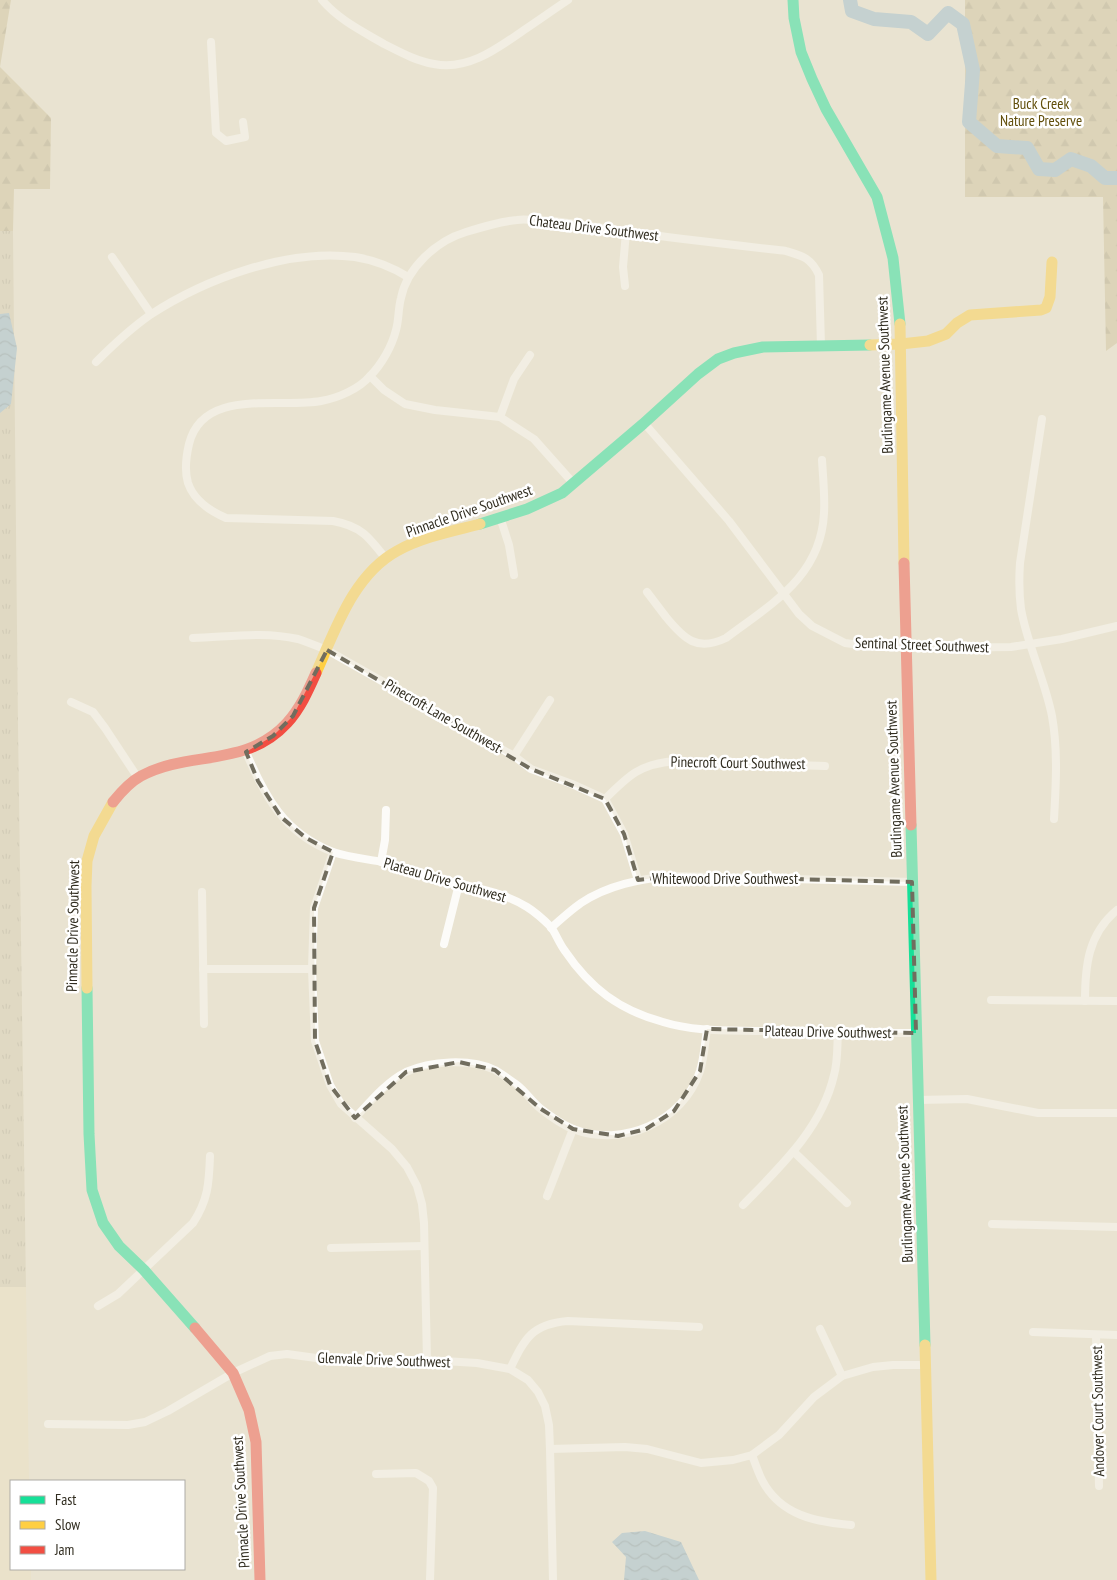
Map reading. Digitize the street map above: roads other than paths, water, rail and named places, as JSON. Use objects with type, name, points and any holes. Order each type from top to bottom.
[{"type":"street","points":[[322,0],[341,19],[357,29],[410,58],[435,65],[459,64],[480,58],[496,50],[568,0]]},
{"type":"street","name":"Burlingame Avenue Southwest","points":[[793,0],[794,18],[801,52],[812,80],[826,109],[877,197],[893,258],[900,316],[917,1100],[931,1580]]},
{"type":"street","points":[[211,42],[216,133],[226,141],[244,137],[244,122]]},
{"type":"street","name":"Chateau Drive Southwest","points":[[386,559],[373,542],[360,530],[345,524],[333,521],[226,518],[212,512],[195,496],[189,485],[186,457],[192,433],[209,416],[218,411],[246,403],[288,404],[322,401],[358,386],[370,376],[384,358],[393,339],[399,317],[401,298],[408,277],[420,261],[450,238],[464,232],[517,220],[552,221],[626,232],[786,251],[804,256],[814,265],[819,275],[821,346]]},
{"type":"street","points":[[625,286],[623,267],[626,232]]},
{"type":"street","points":[[112,257],[152,314]]},
{"type":"street","points":[[96,362],[122,337],[152,314],[203,286],[238,272],[267,264],[317,257],[354,257],[396,270],[408,277]]},
{"type":"street","name":"Pinnacle Drive Southwest","points":[[260,1580],[256,1442],[249,1410],[233,1373],[144,1270],[119,1246],[104,1223],[92,1190],[89,1134],[86,890],[88,856],[96,829],[109,808],[124,790],[138,778],[170,766],[246,752],[268,739],[283,727],[301,705],[352,597],[364,581],[386,559],[426,539],[519,511],[554,497],[574,484],[645,424],[686,384],[718,359],[741,351],[763,347],[900,344],[928,341],[946,334],[970,315],[1035,311],[1046,308],[1050,296],[1052,262]]},
{"type":"street","points":[[500,417],[514,379],[530,355]]},
{"type":"street","points":[[370,376],[384,390],[405,404],[435,410],[500,417],[534,439],[574,484]]},
{"type":"street","points":[[1042,419],[1020,563],[1019,583],[1021,609],[1051,714],[1055,738],[1054,819]]},
{"type":"street","name":"Sentinal Street Southwest","points":[[645,424],[729,521],[799,614],[812,626],[845,642],[868,646],[906,648],[990,648],[1031,645],[1117,626]]},
{"type":"street","points":[[647,592],[677,631],[698,644],[717,642],[726,638],[785,594],[804,573],[819,544],[824,514],[822,460]]},
{"type":"street","points":[[500,517],[509,545],[514,575]]},
{"type":"street","name":"Pinecroft Lane Southwest","points":[[193,638],[273,635],[298,639],[327,650],[514,756],[531,769],[572,784],[605,800]]},
{"type":"street","points":[[514,756],[550,700]]},
{"type":"street","points":[[71,702],[93,712],[106,728],[138,778]]},
{"type":"street","name":"Plateau Drive Southwest","points":[[246,752],[262,789],[281,816],[306,838],[333,852],[381,862],[459,884],[497,892],[517,901],[530,909],[551,928],[564,950],[601,992],[627,1009],[663,1022],[706,1029],[916,1033]]},
{"type":"street","name":"Pinecroft Court Southwest","points":[[605,800],[634,773],[662,762],[675,760],[825,766]]},
{"type":"street","points":[[605,800],[624,834],[638,880]]},
{"type":"street","points":[[381,862],[385,840],[386,810]]},
{"type":"street","points":[[333,852],[314,908],[312,969],[315,1041],[330,1085],[340,1104],[392,1149],[407,1167],[417,1186],[422,1204],[424,1223],[427,1360]]},
{"type":"street","name":"Whitewood Drive Southwest","points":[[551,928],[582,903],[601,892],[638,880],[671,876],[912,882]]},
{"type":"street","points":[[444,944],[459,884]]},
{"type":"street","points":[[202,892],[204,1024]]},
{"type":"street","points":[[1085,1001],[1085,973],[1092,944],[1108,917],[1117,910]]},
{"type":"street","points":[[203,969],[312,969]]},
{"type":"street","points":[[991,1000],[1117,1001]]},
{"type":"street","points":[[356,1118],[381,1090],[406,1072],[424,1066],[459,1062],[495,1070],[518,1086],[541,1109],[573,1129],[600,1136],[618,1136],[646,1129],[666,1118],[686,1096],[700,1071],[706,1029]]},
{"type":"street","points":[[743,1205],[794,1152],[815,1124],[827,1099],[834,1074],[838,1032]]},
{"type":"street","points":[[917,1100],[967,1099],[1038,1113],[1117,1113]]},
{"type":"street","points":[[547,1196],[573,1129]]},
{"type":"street","points":[[794,1152],[847,1203]]},
{"type":"street","points":[[98,1306],[118,1294],[193,1223],[201,1211],[208,1192],[210,1156]]},
{"type":"street","points":[[992,1224],[1117,1227]]},
{"type":"street","points":[[331,1248],[424,1246]]},
{"type":"street","points":[[510,1369],[522,1346],[531,1334],[543,1326],[555,1322],[699,1327]]},
{"type":"street","points":[[820,1329],[842,1376]]},
{"type":"street","points":[[1033,1332],[1117,1335]]},
{"type":"street","name":"Andover Court Southwest","points":[[1096,1335],[1099,1486]]},
{"type":"street","name":"Glenvale Drive Southwest","points":[[48,1424],[78,1426],[128,1425],[145,1422],[168,1411],[233,1373],[270,1356],[287,1354],[338,1361],[427,1360],[477,1363],[510,1369],[528,1380],[538,1392],[545,1406],[549,1425],[553,1580]]},
{"type":"street","points":[[550,1449],[625,1447],[647,1449],[701,1463],[733,1460],[752,1455],[780,1435],[814,1396],[842,1376],[883,1366],[925,1365]]},
{"type":"street","points":[[752,1455],[762,1480],[772,1495],[784,1505],[800,1515],[815,1521],[851,1525]]},
{"type":"street","points":[[376,1474],[416,1474],[430,1481],[433,1488],[430,1580]]},
{"type":"water","points":[[9,313],[17,348],[11,404],[0,413],[0,314]]},
{"type":"water","points":[[645,1531],[681,1542],[699,1580],[624,1580],[626,1557],[612,1542],[622,1533]]},
{"type":"waterway","points":[[850,0],[852,11],[874,19],[911,22],[928,34],[948,13],[963,24],[973,70],[969,122],[997,146],[1027,148],[1039,169],[1055,170],[1071,159],[1091,166],[1105,178],[1117,178]]},
{"type":"park label","name":"Buck Creek Nature Preserve","points":[[1041,112]]}]
